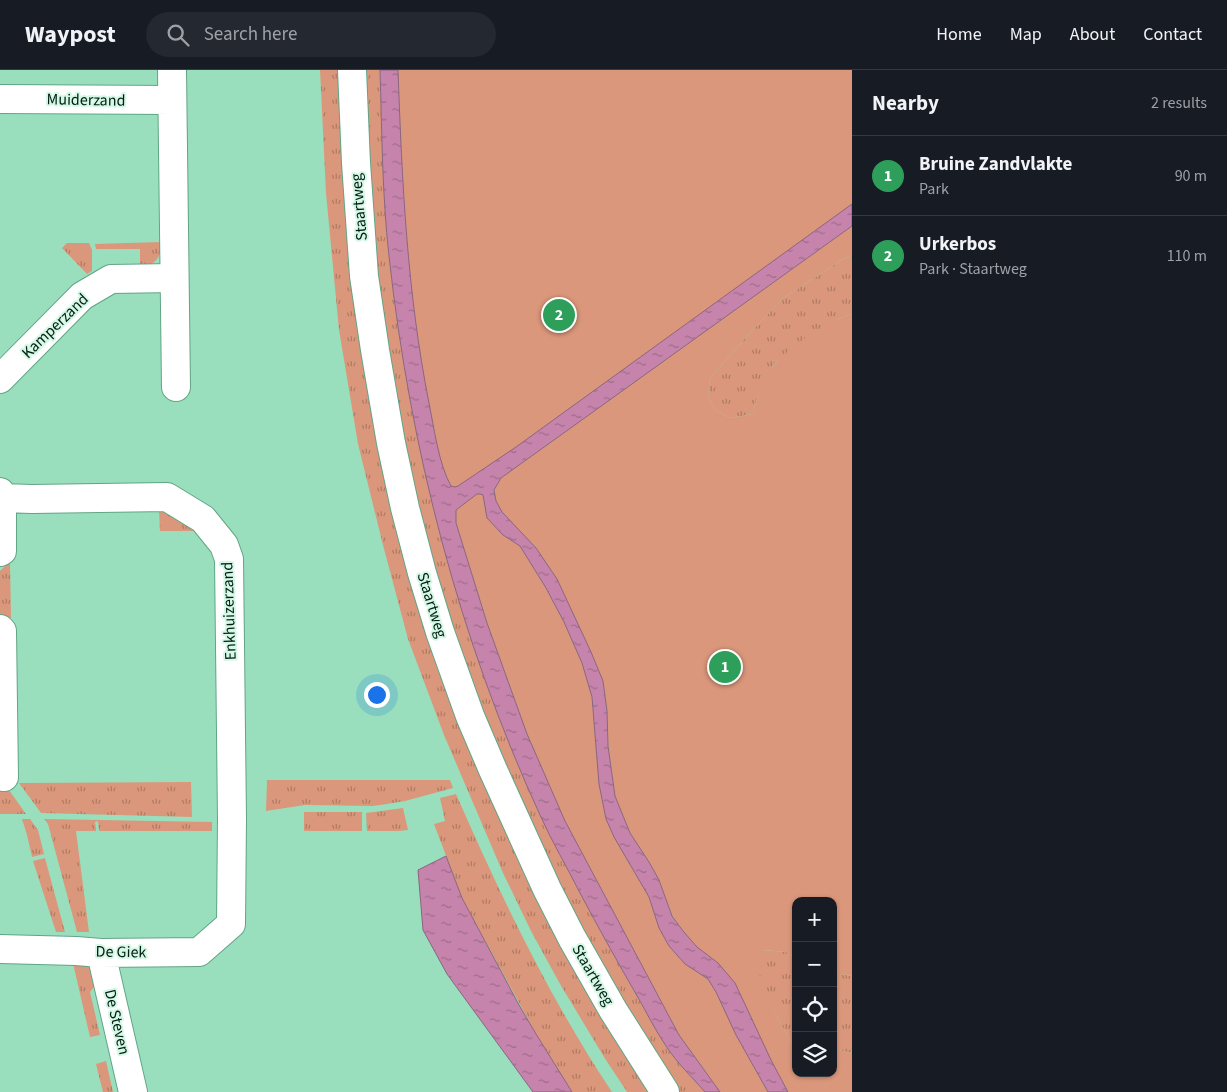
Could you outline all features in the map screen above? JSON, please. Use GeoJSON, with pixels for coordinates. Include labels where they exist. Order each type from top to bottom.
{"type":"FeatureCollection","features":[{"type":"Feature","properties":{"kind":"street"},"geometry":{"type":"LineString","coordinates":[[172,70],[176,387]]}},
{"type":"Feature","properties":{"kind":"street","name":"Staartweg"},"geometry":{"type":"LineString","coordinates":[[352,70],[364,276],[376,359],[405,508],[440,632],[470,716],[547,889],[572,938],[613,1010],[666,1092]]}},
{"type":"Feature","properties":{"kind":"street","name":"Muiderzand"},"geometry":{"type":"LineString","coordinates":[[0,99],[172,100]]}},
{"type":"Feature","properties":{"kind":"street","name":"Kamperzand"},"geometry":{"type":"LineString","coordinates":[[0,379],[82,296],[111,279],[174,278]]}},
{"type":"Feature","properties":{"kind":"street"},"geometry":{"type":"LineString","coordinates":[[0,552],[2,551],[1,495]]}},
{"type":"Feature","properties":{"kind":"street","name":"Enkhuizerzand"},"geometry":{"type":"LineString","coordinates":[[1,495],[32,499],[167,497],[203,519],[224,545],[229,559],[232,819],[231,924]]}},
{"type":"Feature","properties":{"kind":"street"},"geometry":{"type":"LineString","coordinates":[[0,629],[2,631],[4,777]]}},
{"type":"Feature","properties":{"kind":"street","name":"De Giek"},"geometry":{"type":"LineString","coordinates":[[0,949],[101,953],[199,952],[231,924]]}},
{"type":"Feature","properties":{"kind":"street","name":"De Steven"},"geometry":{"type":"LineString","coordinates":[[101,953],[133,1092]]}},
{"type":"Feature","properties":{"kind":"green space"},"geometry":{"type":"Polygon","coordinates":[[[320,70],[341,70],[415,589],[652,1092],[627,1092],[560,984],[531,931],[503,873],[444,735],[408,639],[358,444],[339,330],[326,193],[320,70]]]}},
{"type":"Feature","properties":{"kind":"green space"},"geometry":{"type":"Polygon","coordinates":[[[364,70],[380,70],[385,210],[389,256],[410,400],[442,542],[462,612],[485,681],[511,748],[549,835],[658,1034],[675,1058],[705,1092],[680,1092],[632,1017],[566,901],[520,803],[453,639],[411,492],[376,270],[364,70]]]}},
{"type":"Feature","properties":{"kind":"green space"},"geometry":{"type":"Polygon","coordinates":[[[389,70],[852,70],[852,212],[440,507],[414,379],[389,70]]]}},
{"type":"Feature","properties":{"kind":"green space"},"geometry":{"type":"Polygon","coordinates":[[[852,226],[852,255],[782,299],[710,378],[708,397],[715,410],[730,418],[753,414],[763,381],[778,360],[818,329],[852,314],[852,976],[837,974],[837,897],[792,897],[792,955],[786,952],[764,950],[755,965],[780,1022],[792,1044],[792,1077],[837,1077],[837,1050],[852,1053],[852,1092],[788,1092],[718,963],[697,947],[672,915],[659,880],[630,833],[615,796],[608,745],[607,711],[603,681],[518,530],[498,506],[494,495],[495,488],[501,478],[852,226]]]}},
{"type":"Feature","properties":{"kind":"green space"},"geometry":{"type":"Polygon","coordinates":[[[161,242],[159,257],[150,265],[140,268],[140,249],[96,249],[95,244],[161,242]]]}},
{"type":"Feature","properties":{"kind":"green space"},"geometry":{"type":"Polygon","coordinates":[[[67,243],[89,243],[92,250],[92,271],[87,274],[62,248],[67,243]]]}},
{"type":"Feature","properties":{"kind":"green space"},"geometry":{"type":"Polygon","coordinates":[[[852,255],[852,314],[837,319],[775,363],[765,378],[753,414],[730,418],[715,410],[708,397],[710,378],[746,337],[782,299],[852,255]]]}},
{"type":"Feature","properties":{"kind":"green space"},"geometry":{"type":"Polygon","coordinates":[[[477,494],[483,495],[486,510],[503,535],[520,546],[546,588],[564,622],[582,663],[592,697],[599,784],[606,819],[614,837],[649,897],[659,928],[669,946],[685,964],[708,979],[736,1035],[768,1092],[720,1092],[679,1035],[565,821],[527,734],[487,623],[456,523],[456,510],[477,494]]]}},
{"type":"Feature","properties":{"kind":"green space"},"geometry":{"type":"Polygon","coordinates":[[[159,511],[175,514],[195,531],[160,531],[159,511]]]}},
{"type":"Feature","properties":{"kind":"green space"},"geometry":{"type":"Polygon","coordinates":[[[10,562],[11,618],[2,618],[0,615],[0,571],[10,562]]]}},
{"type":"Feature","properties":{"kind":"green space"},"geometry":{"type":"Polygon","coordinates":[[[267,780],[450,780],[453,788],[405,801],[373,806],[305,805],[266,811],[267,780]]]}},
{"type":"Feature","properties":{"kind":"green space"},"geometry":{"type":"Polygon","coordinates":[[[191,782],[192,817],[41,813],[19,783],[191,782]]]}},
{"type":"Feature","properties":{"kind":"green space"},"geometry":{"type":"Polygon","coordinates":[[[0,783],[4,783],[26,814],[0,814],[0,783]]]}},
{"type":"Feature","properties":{"kind":"green space"},"geometry":{"type":"Polygon","coordinates":[[[456,794],[509,909],[547,984],[589,1057],[612,1092],[572,1092],[536,1034],[462,898],[434,824],[445,821],[440,798],[456,794]]]}},
{"type":"Feature","properties":{"kind":"green space"},"geometry":{"type":"Polygon","coordinates":[[[403,808],[408,830],[367,831],[366,813],[403,808]]]}},
{"type":"Feature","properties":{"kind":"green space"},"geometry":{"type":"Polygon","coordinates":[[[304,812],[362,812],[362,831],[304,831],[304,812]]]}},
{"type":"Feature","properties":{"kind":"green space"},"geometry":{"type":"Polygon","coordinates":[[[22,819],[30,819],[38,830],[44,854],[32,857],[22,819]]]}},
{"type":"Feature","properties":{"kind":"green space"},"geometry":{"type":"Polygon","coordinates":[[[44,819],[212,822],[212,831],[99,831],[98,821],[95,822],[96,831],[76,831],[89,932],[77,932],[48,824],[44,819]]]}},
{"type":"Feature","properties":{"kind":"green space"},"geometry":{"type":"Polygon","coordinates":[[[45,858],[65,932],[56,932],[33,861],[45,858]]]}},
{"type":"Feature","properties":{"kind":"green space"},"geometry":{"type":"Polygon","coordinates":[[[763,950],[786,952],[792,955],[792,1044],[780,1022],[754,965],[763,950]]]}},
{"type":"Feature","properties":{"kind":"green space"},"geometry":{"type":"Polygon","coordinates":[[[72,959],[87,964],[94,972],[97,983],[90,992],[100,1035],[90,1037],[72,959]]]}},
{"type":"Feature","properties":{"kind":"green space"},"geometry":{"type":"Polygon","coordinates":[[[837,974],[852,976],[852,1053],[837,1050],[837,974]]]}},
{"type":"Feature","properties":{"kind":"green space"},"geometry":{"type":"Polygon","coordinates":[[[106,1061],[113,1092],[103,1092],[96,1064],[106,1061]]]}},
{"type":"Feature","properties":{"kind":"water"},"geometry":{"type":"Polygon","coordinates":[[[380,70],[398,70],[401,154],[415,320],[437,446],[443,468],[451,486],[458,486],[516,447],[852,204],[852,226],[501,478],[494,490],[496,501],[502,512],[536,548],[557,579],[603,681],[607,711],[608,746],[615,796],[630,833],[659,880],[672,916],[697,947],[718,963],[735,983],[788,1092],[768,1092],[736,1035],[708,979],[685,964],[669,946],[659,928],[649,897],[614,837],[606,819],[599,784],[592,697],[582,663],[564,622],[546,588],[520,546],[503,535],[487,518],[483,495],[477,494],[456,510],[456,523],[487,623],[527,734],[565,821],[679,1035],[720,1092],[705,1092],[675,1058],[658,1034],[555,845],[511,748],[485,681],[462,612],[442,542],[410,400],[389,256],[385,210],[380,70]]]}},
{"type":"Feature","properties":{"kind":"water"},"geometry":{"type":"Polygon","coordinates":[[[446,856],[462,898],[519,1005],[572,1092],[533,1092],[447,974],[423,930],[418,870],[446,856]]]}},
{"type":"Feature","properties":{"kind":"place","name":"Urkerbos"},"geometry":{"type":"Point","coordinates":[559,315]}},
{"type":"Feature","properties":{"kind":"place","name":"Bruine Zandvlakte"},"geometry":{"type":"Point","coordinates":[725,667]}}]}
